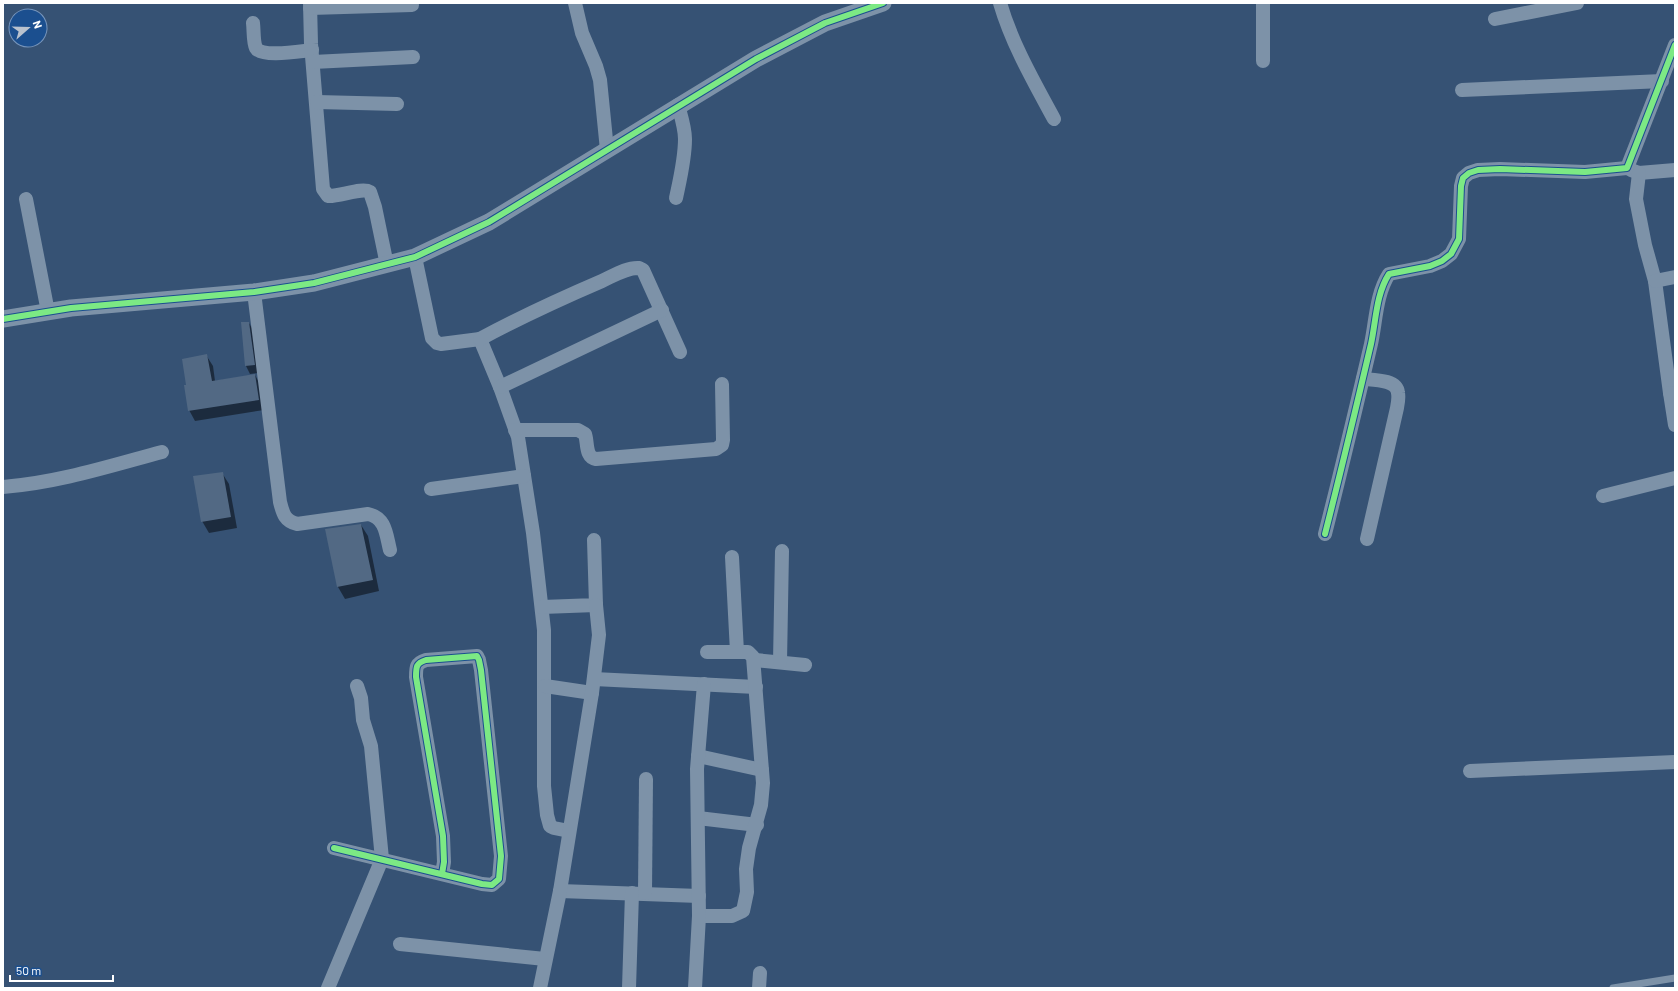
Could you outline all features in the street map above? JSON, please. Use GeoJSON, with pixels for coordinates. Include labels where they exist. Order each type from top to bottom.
{"type":"FeatureCollection","features":[{"type":"Feature","properties":{"kind":"street"},"geometry":{"type":"LineString","coordinates":[[575,3],[582,33],[598,73],[607,150]]}},
{"type":"Feature","properties":{"kind":"street"},"geometry":{"type":"LineString","coordinates":[[3,319],[70,308],[254,292],[314,283],[415,257],[489,222],[678,105],[756,59],[825,23],[861,7],[883,3]]}},
{"type":"Feature","properties":{"kind":"street"},"geometry":{"type":"LineString","coordinates":[[1000,3],[1026,68],[1054,119]]}},
{"type":"Feature","properties":{"kind":"street"},"geometry":{"type":"LineString","coordinates":[[1263,61],[1264,3]]}},
{"type":"Feature","properties":{"kind":"street"},"geometry":{"type":"LineString","coordinates":[[1495,19],[1577,3]]}},
{"type":"Feature","properties":{"kind":"street"},"geometry":{"type":"LineString","coordinates":[[387,265],[375,207],[370,192],[362,190],[328,196],[322,189],[312,56],[310,5],[412,5]]}},
{"type":"Feature","properties":{"kind":"street"},"geometry":{"type":"LineString","coordinates":[[253,23],[256,49],[259,52],[312,56],[413,57]]}},
{"type":"Feature","properties":{"kind":"street"},"geometry":{"type":"LineString","coordinates":[[1675,45],[1662,80],[1633,171],[1636,200],[1645,245],[1655,281],[1673,393],[1675,425]]}},
{"type":"Feature","properties":{"kind":"street"},"geometry":{"type":"LineString","coordinates":[[1462,90],[1662,80]]}},
{"type":"Feature","properties":{"kind":"street"},"geometry":{"type":"LineString","coordinates":[[316,102],[397,104]]}},
{"type":"Feature","properties":{"kind":"street"},"geometry":{"type":"LineString","coordinates":[[676,198],[684,157],[685,138],[678,105]]}},
{"type":"Feature","properties":{"kind":"street"},"geometry":{"type":"LineString","coordinates":[[1325,534],[1363,379],[1375,326],[1381,290],[1389,274],[1430,266],[1442,261],[1451,254],[1460,239],[1461,186],[1463,178],[1469,173],[1500,169],[1585,172],[1675,170]]}},
{"type":"Feature","properties":{"kind":"street"},"geometry":{"type":"LineString","coordinates":[[26,199],[48,312]]}},
{"type":"Feature","properties":{"kind":"street"},"geometry":{"type":"LineString","coordinates":[[415,257],[430,331],[434,341],[441,344],[480,339],[509,323],[581,290],[635,268],[643,270],[680,352]]}},
{"type":"Feature","properties":{"kind":"street"},"geometry":{"type":"LineString","coordinates":[[1655,281],[1675,277]]}},
{"type":"Feature","properties":{"kind":"street"},"geometry":{"type":"LineString","coordinates":[[254,292],[280,502],[284,515],[289,522],[297,524],[368,514],[374,515],[381,519],[390,550]]}},
{"type":"Feature","properties":{"kind":"street"},"geometry":{"type":"LineString","coordinates":[[500,387],[662,310]]}},
{"type":"Feature","properties":{"kind":"street"},"geometry":{"type":"LineString","coordinates":[[480,339],[500,387],[518,437],[533,533],[542,607],[545,686],[543,719],[544,786],[548,822],[554,828],[569,831]]}},
{"type":"Feature","properties":{"kind":"street"},"geometry":{"type":"LineString","coordinates":[[1363,379],[1391,383],[1396,386],[1398,392],[1397,408],[1367,539]]}},
{"type":"Feature","properties":{"kind":"street"},"geometry":{"type":"LineString","coordinates":[[515,430],[578,430],[585,434],[589,455],[596,459],[716,450],[722,445],[723,440],[722,384]]}},
{"type":"Feature","properties":{"kind":"street"},"geometry":{"type":"LineString","coordinates":[[3,487],[32,485],[113,466],[162,452]]}},
{"type":"Feature","properties":{"kind":"street"},"geometry":{"type":"LineString","coordinates":[[431,490],[524,476]]}},
{"type":"Feature","properties":{"kind":"street"},"geometry":{"type":"LineString","coordinates":[[1603,496],[1675,478]]}},
{"type":"Feature","properties":{"kind":"street"},"geometry":{"type":"LineString","coordinates":[[540,988],[560,891],[593,686],[599,635],[596,605],[594,540]]}},
{"type":"Feature","properties":{"kind":"street"},"geometry":{"type":"LineString","coordinates":[[780,662],[782,551]]}},
{"type":"Feature","properties":{"kind":"street"},"geometry":{"type":"LineString","coordinates":[[732,557],[737,652]]}},
{"type":"Feature","properties":{"kind":"street"},"geometry":{"type":"LineString","coordinates":[[542,607],[596,605]]}},
{"type":"Feature","properties":{"kind":"street"},"geometry":{"type":"LineString","coordinates":[[699,916],[732,916],[743,911],[747,892],[746,869],[749,848],[762,805],[762,770],[755,660],[752,654],[748,652],[707,652]]}},
{"type":"Feature","properties":{"kind":"street"},"geometry":{"type":"LineString","coordinates":[[334,848],[382,860],[442,874],[492,885],[499,880],[501,856],[481,670],[477,656],[473,655],[426,660],[419,663],[416,667],[416,677],[443,836],[444,862],[442,874]]}},
{"type":"Feature","properties":{"kind":"street"},"geometry":{"type":"LineString","coordinates":[[755,660],[805,665]]}},
{"type":"Feature","properties":{"kind":"street"},"geometry":{"type":"LineString","coordinates":[[545,686],[704,684],[756,687]]}},
{"type":"Feature","properties":{"kind":"street"},"geometry":{"type":"LineString","coordinates":[[695,988],[699,916],[698,756],[704,684]]}},
{"type":"Feature","properties":{"kind":"street"},"geometry":{"type":"LineString","coordinates":[[328,988],[382,860],[371,746],[363,720],[361,698],[357,686]]}},
{"type":"Feature","properties":{"kind":"street"},"geometry":{"type":"LineString","coordinates":[[698,756],[762,770]]}},
{"type":"Feature","properties":{"kind":"street"},"geometry":{"type":"LineString","coordinates":[[1470,771],[1675,762]]}},
{"type":"Feature","properties":{"kind":"street"},"geometry":{"type":"LineString","coordinates":[[629,988],[638,893],[646,779]]}},
{"type":"Feature","properties":{"kind":"street"},"geometry":{"type":"LineString","coordinates":[[698,818],[757,825]]}},
{"type":"Feature","properties":{"kind":"street"},"geometry":{"type":"LineString","coordinates":[[560,891],[699,896]]}},
{"type":"Feature","properties":{"kind":"street"},"geometry":{"type":"LineString","coordinates":[[400,944],[545,959]]}},
{"type":"Feature","properties":{"kind":"street"},"geometry":{"type":"LineString","coordinates":[[759,988],[760,973]]}},
{"type":"Feature","properties":{"kind":"lane"},"geometry":{"type":"LineString","coordinates":[[1613,988],[1675,978]]}},
{"type":"Feature","properties":{"kind":"building"},"geometry":{"type":"Polygon","coordinates":[[[241,322],[249,322],[255,365],[245,366],[241,322]]]}},
{"type":"Feature","properties":{"kind":"building"},"geometry":{"type":"Polygon","coordinates":[[[207,354],[212,381],[255,374],[259,400],[188,411],[182,359],[207,354]]]}},
{"type":"Feature","properties":{"kind":"building"},"geometry":{"type":"Polygon","coordinates":[[[223,472],[231,517],[201,522],[193,476],[223,472]]]}},
{"type":"Feature","properties":{"kind":"building"},"geometry":{"type":"Polygon","coordinates":[[[361,524],[373,580],[337,587],[325,529],[361,524]]]}},
{"type":"Feature","properties":{"kind":"cycle path"},"geometry":{"type":"LineString","coordinates":[[3,319],[71,308],[254,292],[314,283],[415,257],[489,222],[756,59],[825,23],[883,3]]}},
{"type":"Feature","properties":{"kind":"cycle path"},"geometry":{"type":"LineString","coordinates":[[1325,534],[1371,344],[1381,290],[1389,274],[1430,266],[1442,261],[1451,254],[1459,239],[1461,186],[1463,178],[1469,173],[1478,170],[1500,169],[1585,172],[1627,168],[1675,45]]}},
{"type":"Feature","properties":{"kind":"cycle path"},"geometry":{"type":"LineString","coordinates":[[334,848],[482,884],[492,885],[499,879],[501,856],[481,670],[477,656],[426,660],[418,664],[417,668],[416,677],[443,836],[444,862],[442,874]]}}]}
